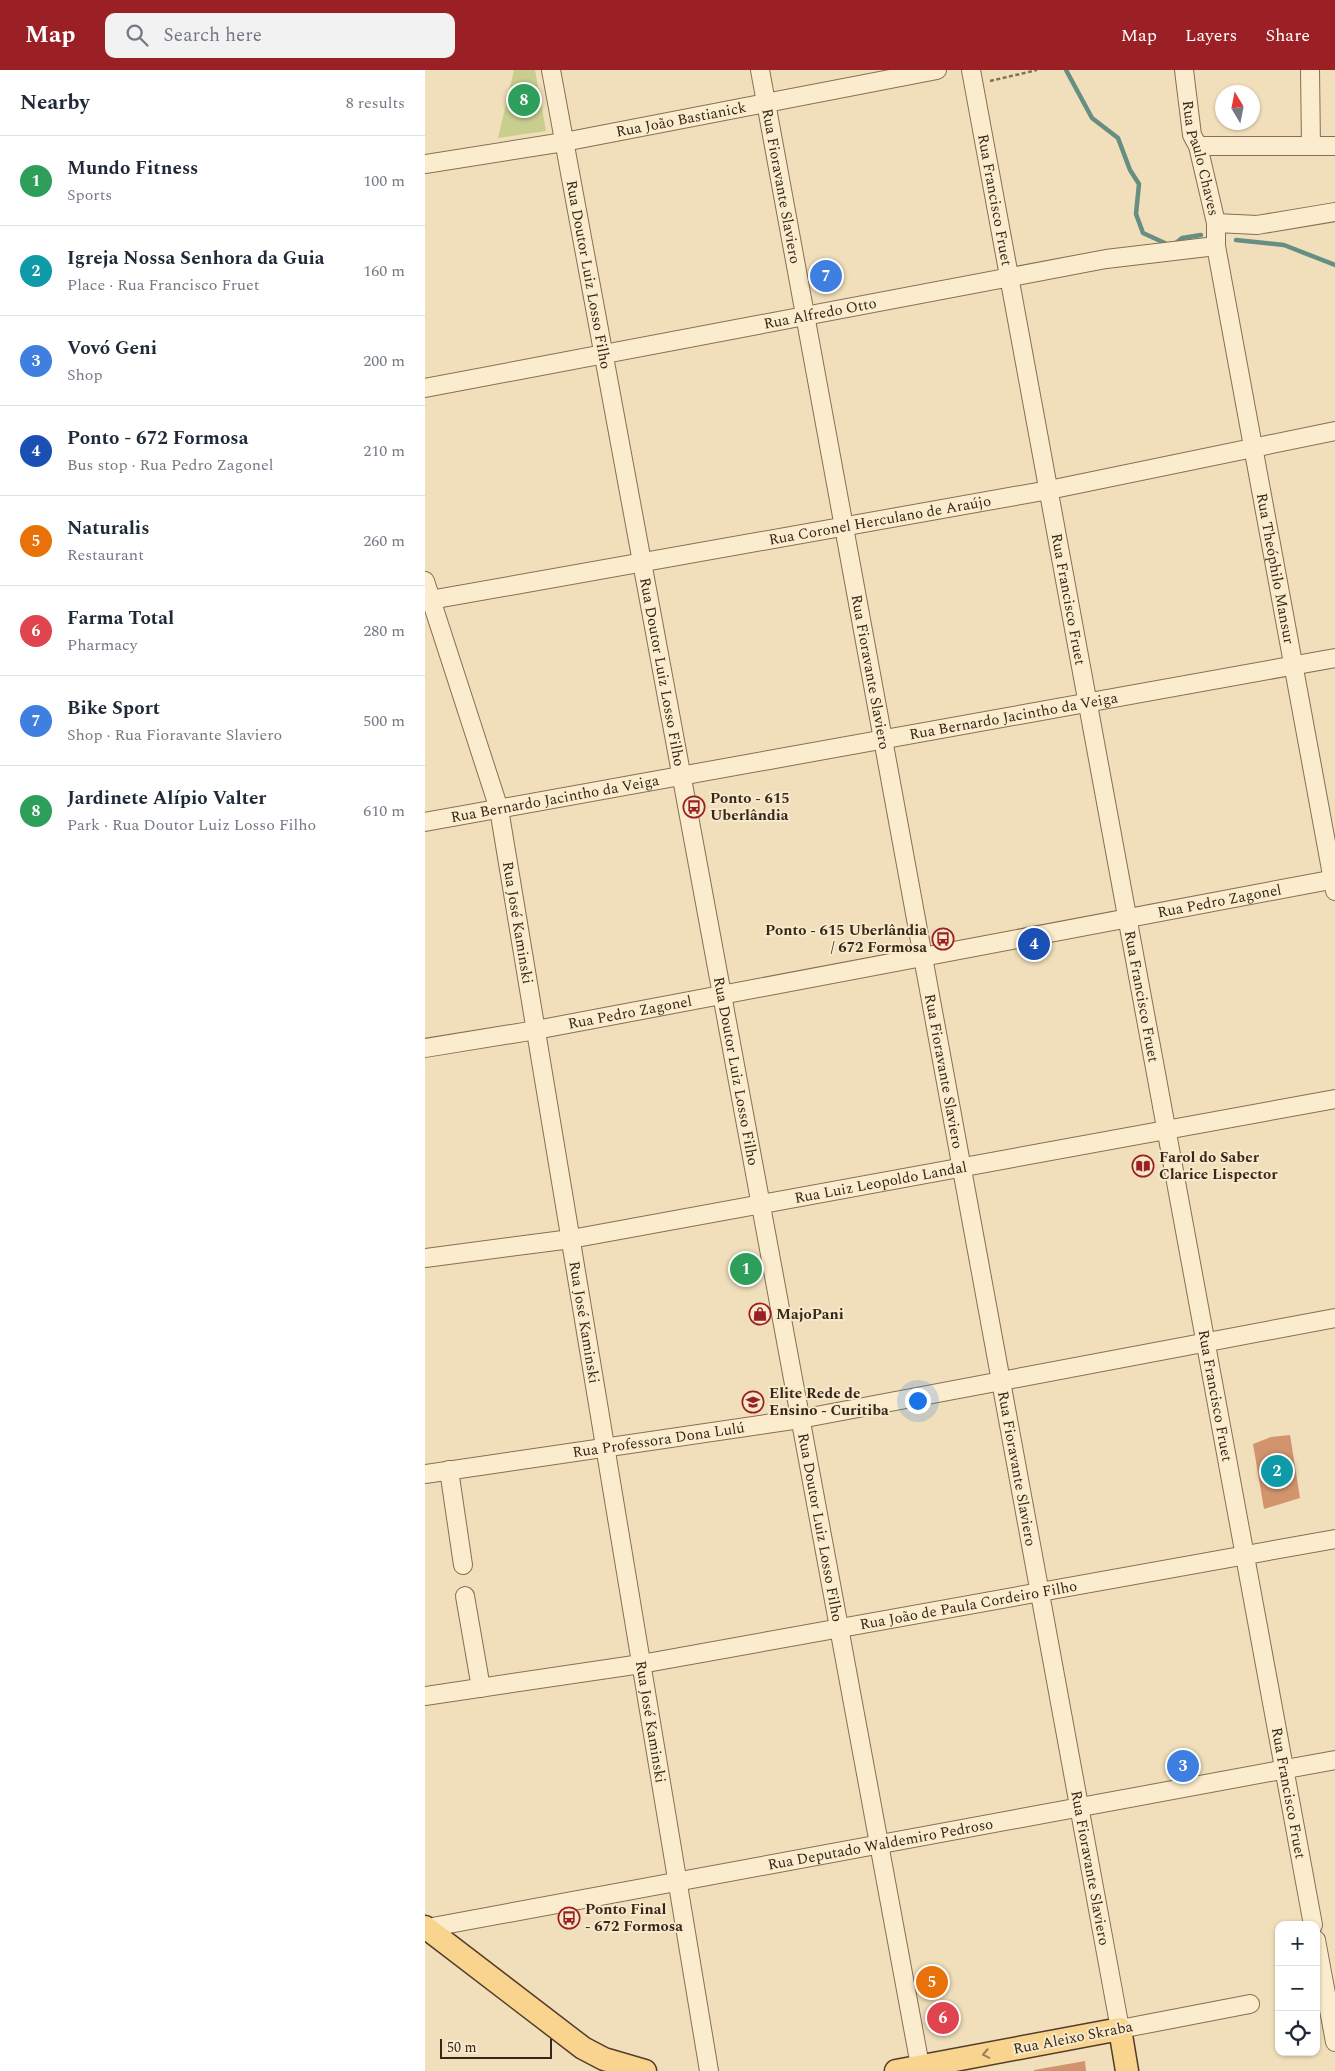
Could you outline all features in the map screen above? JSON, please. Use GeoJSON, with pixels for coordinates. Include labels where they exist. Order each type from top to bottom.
{"type":"FeatureCollection","features":[{"type":"Feature","properties":{"kind":"main road"},"geometry":{"type":"LineString","coordinates":[[426,1927],[583,2048],[604,2059],[645,2071]]}},
{"type":"Feature","properties":{"kind":"main road","name":"Rua Aleixo Skraba"},"geometry":{"type":"LineString","coordinates":[[896,2071],[920,2069],[1120,2029]]}},
{"type":"Feature","properties":{"kind":"main road","name":"Rua Fioravante Slaviero"},"geometry":{"type":"LineString","coordinates":[[1120,2029],[1127,2071]]}},
{"type":"Feature","properties":{"kind":"street","name":"Rua Doutor Luiz Losso Filho"},"geometry":{"type":"LineString","coordinates":[[551,70],[920,2069]]}},
{"type":"Feature","properties":{"kind":"street","name":"Rua Fioravante Slaviero"},"geometry":{"type":"LineString","coordinates":[[761,70],[1120,2029]]}},
{"type":"Feature","properties":{"kind":"street","name":"Rua João Bastianick"},"geometry":{"type":"LineString","coordinates":[[425,164],[564,142],[937,70]]}},
{"type":"Feature","properties":{"kind":"street","name":"Rua Paulo Chaves"},"geometry":{"type":"LineString","coordinates":[[1184,70],[1192,135],[1198,146],[1216,234]]}},
{"type":"Feature","properties":{"kind":"street"},"geometry":{"type":"LineString","coordinates":[[1310,70],[1311,146]]}},
{"type":"Feature","properties":{"kind":"street","name":"Rua Francisco Fruet"},"geometry":{"type":"LineString","coordinates":[[972,77],[1312,1921]]}},
{"type":"Feature","properties":{"kind":"street"},"geometry":{"type":"LineString","coordinates":[[1198,146],[1335,146]]}},
{"type":"Feature","properties":{"kind":"street","name":"Rua Alfredo Otto"},"geometry":{"type":"LineString","coordinates":[[425,388],[1009,278],[1106,259],[1257,225],[1335,212]]}},
{"type":"Feature","properties":{"kind":"street","name":"Rua Theóphilo Mansur"},"geometry":{"type":"LineString","coordinates":[[1216,234],[1253,448],[1334,883]]}},
{"type":"Feature","properties":{"kind":"street","name":"Rua Coronel Herculano de Araújo"},"geometry":{"type":"LineString","coordinates":[[428,601],[1049,490],[1335,431]]}},
{"type":"Feature","properties":{"kind":"street","name":"Rua José Kaminski"},"geometry":{"type":"LineString","coordinates":[[425,581],[428,601],[499,809],[709,2071]]}},
{"type":"Feature","properties":{"kind":"street","name":"Rua Bernardo Jacintho da Veiga"},"geometry":{"type":"LineString","coordinates":[[425,822],[1335,658]]}},
{"type":"Feature","properties":{"kind":"street","name":"Rua Pedro Zagonel"},"geometry":{"type":"LineString","coordinates":[[425,1048],[535,1030],[1127,918],[1334,883]]}},
{"type":"Feature","properties":{"kind":"street","name":"Rua Luiz Leopoldo Landal"},"geometry":{"type":"LineString","coordinates":[[425,1258],[571,1239],[1335,1099]]}},
{"type":"Feature","properties":{"kind":"street","name":"Rua Professora Dona Lulú"},"geometry":{"type":"LineString","coordinates":[[425,1474],[800,1418],[1335,1318]]}},
{"type":"Feature","properties":{"kind":"street"},"geometry":{"type":"LineString","coordinates":[[449,1470],[463,1565]]}},
{"type":"Feature","properties":{"kind":"street","name":"Rua João de Paula Cordeiro Filho"},"geometry":{"type":"LineString","coordinates":[[425,1696],[641,1664],[1335,1538]]}},
{"type":"Feature","properties":{"kind":"street"},"geometry":{"type":"LineString","coordinates":[[465,1596],[481,1688]]}},
{"type":"Feature","properties":{"kind":"street","name":"Rua Deputado Waldemiro Pedroso"},"geometry":{"type":"LineString","coordinates":[[426,1927],[1335,1760]]}},
{"type":"Feature","properties":{"kind":"street"},"geometry":{"type":"LineString","coordinates":[[1320,1961],[1335,2042]]}},
{"type":"Feature","properties":{"kind":"street","name":"Rua Aleixo Skraba"},"geometry":{"type":"LineString","coordinates":[[1120,2029],[1250,2004]]}},
{"type":"Feature","properties":{"kind":"path"},"geometry":{"type":"LineString","coordinates":[[972,77],[1037,70]]}},
{"type":"Feature","properties":{"kind":"green space"},"geometry":{"type":"Polygon","coordinates":[[[514,70],[535,70],[546,131],[498,138],[514,70]]]}},
{"type":"Feature","properties":{"kind":"building"},"geometry":{"type":"Polygon","coordinates":[[[1290,1435],[1300,1498],[1264,1509],[1253,1444],[1271,1437],[1290,1435]]]}},
{"type":"Feature","properties":{"kind":"building"},"geometry":{"type":"Polygon","coordinates":[[[1085,2061],[1086,2071],[1034,2071],[1034,2070],[1085,2061]]]}},
{"type":"Feature","properties":{"kind":"waterway"},"geometry":{"type":"LineString","coordinates":[[1066,70],[1092,118],[1118,138],[1130,170],[1139,184],[1136,214],[1143,233],[1169,245],[1176,243],[1182,238],[1201,235]]}},
{"type":"Feature","properties":{"kind":"waterway"},"geometry":{"type":"LineString","coordinates":[[1236,240],[1284,245],[1335,265]]}},
{"type":"Feature","properties":{"kind":"place","name":"Jardinete Alípio Valter"},"geometry":{"type":"Point","coordinates":[524,100]}},
{"type":"Feature","properties":{"kind":"place","name":"Bike Sport"},"geometry":{"type":"Point","coordinates":[826,276]}},
{"type":"Feature","properties":{"kind":"place","name":"Ponto - 615 Uberlândia"},"geometry":{"type":"Point","coordinates":[694,807]}},
{"type":"Feature","properties":{"kind":"place","name":"Ponto - 615 Uberlândia / 672 Formosa"},"geometry":{"type":"Point","coordinates":[943,939]}},
{"type":"Feature","properties":{"kind":"place","name":"Ponto - 672 Formosa"},"geometry":{"type":"Point","coordinates":[1034,944]}},
{"type":"Feature","properties":{"kind":"place","name":"Farol do Saber Clarice Lispector"},"geometry":{"type":"Point","coordinates":[1143,1166]}},
{"type":"Feature","properties":{"kind":"place","name":"Mundo Fitness"},"geometry":{"type":"Point","coordinates":[746,1269]}},
{"type":"Feature","properties":{"kind":"place","name":"MajoPani"},"geometry":{"type":"Point","coordinates":[760,1314]}},
{"type":"Feature","properties":{"kind":"place","name":"Elite Rede de Ensino - Curitiba"},"geometry":{"type":"Point","coordinates":[753,1402]}},
{"type":"Feature","properties":{"kind":"place","name":"Igreja Nossa Senhora da Guia"},"geometry":{"type":"Point","coordinates":[1277,1471]}},
{"type":"Feature","properties":{"kind":"place","name":"Vovó Geni"},"geometry":{"type":"Point","coordinates":[1183,1766]}},
{"type":"Feature","properties":{"kind":"place","name":"Ponto Final - 672 Formosa"},"geometry":{"type":"Point","coordinates":[569,1918]}},
{"type":"Feature","properties":{"kind":"place","name":"Naturalis"},"geometry":{"type":"Point","coordinates":[932,1982]}},
{"type":"Feature","properties":{"kind":"place","name":"Farma Total"},"geometry":{"type":"Point","coordinates":[943,2018]}}]}
